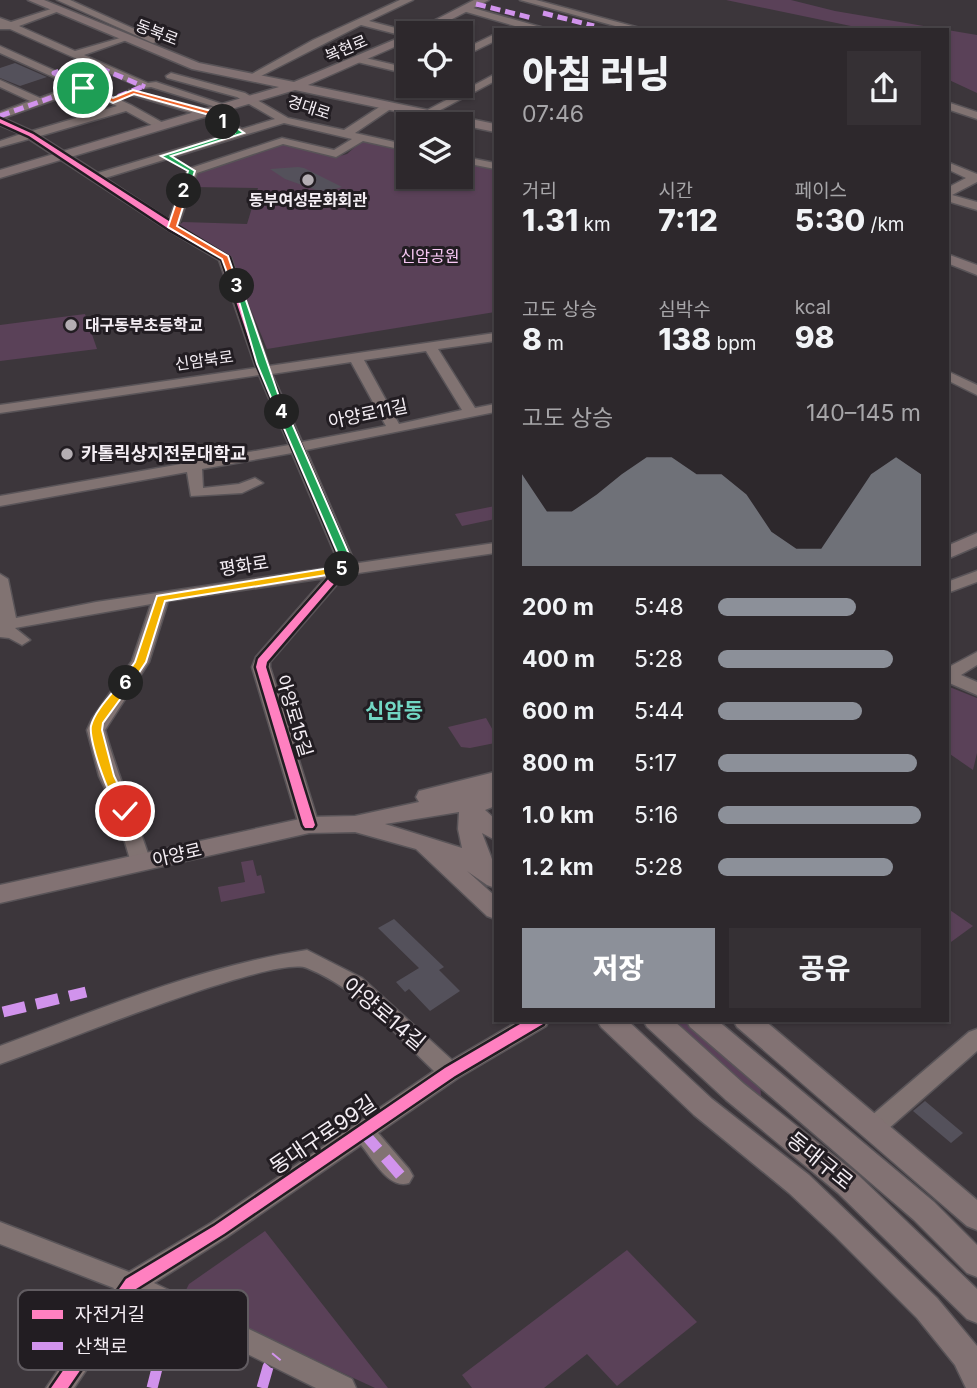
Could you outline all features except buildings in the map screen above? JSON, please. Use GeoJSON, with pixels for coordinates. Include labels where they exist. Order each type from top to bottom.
{"type":"FeatureCollection","features":[{"type":"Feature","properties":{"kind":"main road","name":"동북로"},"geometry":{"type":"LineString","coordinates":[[34,0],[56,3],[175,53],[271,80]]}},
{"type":"Feature","properties":{"kind":"main road","name":"동북로"},"geometry":{"type":"LineString","coordinates":[[56,3],[124,38],[196,66],[416,112]]}},
{"type":"Feature","properties":{"kind":"main road"},"geometry":{"type":"LineString","coordinates":[[440,21],[475,4]]}},
{"type":"Feature","properties":{"kind":"main road","name":"복현로"},"geometry":{"type":"LineString","coordinates":[[296,86],[361,60],[396,41]]}},
{"type":"Feature","properties":{"kind":"main road","name":"경대로"},"geometry":{"type":"LineString","coordinates":[[0,174],[296,86]]}},
{"type":"Feature","properties":{"kind":"main road","name":"동북로"},"geometry":{"type":"LineString","coordinates":[[473,126],[494,132]]}},
{"type":"Feature","properties":{"kind":"main road"},"geometry":{"type":"LineString","coordinates":[[949,259],[977,270]]}},
{"type":"Feature","properties":{"kind":"main road"},"geometry":{"type":"LineString","coordinates":[[949,552],[977,539]]}},
{"type":"Feature","properties":{"kind":"main road"},"geometry":{"type":"LineString","coordinates":[[309,825],[494,779]]}},
{"type":"Feature","properties":{"kind":"main road"},"geometry":{"type":"LineString","coordinates":[[429,796],[481,801]]}},
{"type":"Feature","properties":{"kind":"main road"},"geometry":{"type":"LineString","coordinates":[[355,824],[384,816],[481,801]]}},
{"type":"Feature","properties":{"kind":"main road"},"geometry":{"type":"LineString","coordinates":[[481,801],[494,830]]}},
{"type":"Feature","properties":{"kind":"main road"},"geometry":{"type":"LineString","coordinates":[[481,801],[468,827],[490,881]]}},
{"type":"Feature","properties":{"kind":"main road"},"geometry":{"type":"LineString","coordinates":[[355,824],[420,843],[490,881]]}},
{"type":"Feature","properties":{"kind":"main road","name":"아양로"},"geometry":{"type":"LineString","coordinates":[[0,894],[309,825],[355,824]]}},
{"type":"Feature","properties":{"kind":"main road"},"geometry":{"type":"LineString","coordinates":[[612,1022],[703,1107],[819,1202],[927,1308],[966,1355],[977,1378]]}},
{"type":"Feature","properties":{"kind":"main road","name":"동대구로"},"geometry":{"type":"LineString","coordinates":[[658,1022],[735,1092],[848,1184],[977,1309]]}},
{"type":"Feature","properties":{"kind":"main road","name":"동대구로"},"geometry":{"type":"LineString","coordinates":[[701,1022],[924,1211],[977,1264]]}},
{"type":"Feature","properties":{"kind":"main road"},"geometry":{"type":"LineString","coordinates":[[748,1022],[977,1217]]}},
{"type":"Feature","properties":{"kind":"main road"},"geometry":{"type":"LineString","coordinates":[[825,1088],[854,1151]]}},
{"type":"Feature","properties":{"kind":"main road"},"geometry":{"type":"LineString","coordinates":[[747,1142],[848,1184]]}},
{"type":"Feature","properties":{"kind":"main road"},"geometry":{"type":"LineString","coordinates":[[927,1308],[977,1346]]}},
{"type":"Feature","properties":{"kind":"street"},"geometry":{"type":"LineString","coordinates":[[255,75],[408,0]]}},
{"type":"Feature","properties":{"kind":"street"},"geometry":{"type":"LineString","coordinates":[[525,0],[554,8],[595,25]]}},
{"type":"Feature","properties":{"kind":"street"},"geometry":{"type":"LineString","coordinates":[[3,25],[56,3],[156,41]]}},
{"type":"Feature","properties":{"kind":"street"},"geometry":{"type":"LineString","coordinates":[[475,4],[532,18]]}},
{"type":"Feature","properties":{"kind":"street"},"geometry":{"type":"LineString","coordinates":[[475,4],[534,28]]}},
{"type":"Feature","properties":{"kind":"street"},"geometry":{"type":"LineString","coordinates":[[513,28],[554,8]]}},
{"type":"Feature","properties":{"kind":"street"},"geometry":{"type":"LineString","coordinates":[[543,13],[595,25],[623,28]]}},
{"type":"Feature","properties":{"kind":"street"},"geometry":{"type":"LineString","coordinates":[[360,22],[396,32]]}},
{"type":"Feature","properties":{"kind":"street"},"geometry":{"type":"LineString","coordinates":[[3,25],[149,85],[226,107]]}},
{"type":"Feature","properties":{"kind":"street"},"geometry":{"type":"LineString","coordinates":[[73,55],[124,38]]}},
{"type":"Feature","properties":{"kind":"street"},"geometry":{"type":"LineString","coordinates":[[473,48],[494,38]]}},
{"type":"Feature","properties":{"kind":"street"},"geometry":{"type":"LineString","coordinates":[[0,49],[127,107],[161,126]]}},
{"type":"Feature","properties":{"kind":"street"},"geometry":{"type":"LineString","coordinates":[[0,65],[21,59]]}},
{"type":"Feature","properties":{"kind":"street"},"geometry":{"type":"LineString","coordinates":[[361,60],[396,68]]}},
{"type":"Feature","properties":{"kind":"street"},"geometry":{"type":"LineString","coordinates":[[52,74],[86,61]]}},
{"type":"Feature","properties":{"kind":"street"},"geometry":{"type":"LineString","coordinates":[[113,101],[196,66]]}},
{"type":"Feature","properties":{"kind":"street","name":"경대로"},"geometry":{"type":"LineString","coordinates":[[171,76],[251,100],[284,120],[396,145]]}},
{"type":"Feature","properties":{"kind":"street"},"geometry":{"type":"LineString","coordinates":[[429,112],[494,78]]}},
{"type":"Feature","properties":{"kind":"street"},"geometry":{"type":"LineString","coordinates":[[0,83],[40,102]]}},
{"type":"Feature","properties":{"kind":"street"},"geometry":{"type":"LineString","coordinates":[[473,85],[494,90]]}},
{"type":"Feature","properties":{"kind":"street"},"geometry":{"type":"LineString","coordinates":[[0,118],[81,87]]}},
{"type":"Feature","properties":{"kind":"street"},"geometry":{"type":"LineString","coordinates":[[133,92],[206,113],[240,133]]}},
{"type":"Feature","properties":{"kind":"street"},"geometry":{"type":"LineString","coordinates":[[344,135],[388,106]]}},
{"type":"Feature","properties":{"kind":"street"},"geometry":{"type":"LineString","coordinates":[[949,106],[977,116]]}},
{"type":"Feature","properties":{"kind":"street"},"geometry":{"type":"LineString","coordinates":[[0,144],[127,107]]}},
{"type":"Feature","properties":{"kind":"street"},"geometry":{"type":"LineString","coordinates":[[0,118],[225,258],[265,370],[346,561],[342,569]]}},
{"type":"Feature","properties":{"kind":"street"},"geometry":{"type":"LineString","coordinates":[[179,164],[240,133],[284,120]]}},
{"type":"Feature","properties":{"kind":"street"},"geometry":{"type":"LineString","coordinates":[[258,128],[282,141],[336,154],[361,138]]}},
{"type":"Feature","properties":{"kind":"street"},"geometry":{"type":"LineString","coordinates":[[95,178],[179,164],[282,141]]}},
{"type":"Feature","properties":{"kind":"street"},"geometry":{"type":"LineString","coordinates":[[473,162],[494,166]]}},
{"type":"Feature","properties":{"kind":"street"},"geometry":{"type":"LineString","coordinates":[[172,227],[179,164]]}},
{"type":"Feature","properties":{"kind":"street"},"geometry":{"type":"LineString","coordinates":[[949,166],[977,178]]}},
{"type":"Feature","properties":{"kind":"street"},"geometry":{"type":"LineString","coordinates":[[949,194],[977,178]]}},
{"type":"Feature","properties":{"kind":"street"},"geometry":{"type":"LineString","coordinates":[[949,196],[977,206]]}},
{"type":"Feature","properties":{"kind":"street","name":"신암북로"},"geometry":{"type":"LineString","coordinates":[[0,409],[494,337]]}},
{"type":"Feature","properties":{"kind":"street"},"geometry":{"type":"LineString","coordinates":[[430,346],[471,413]]}},
{"type":"Feature","properties":{"kind":"street"},"geometry":{"type":"LineString","coordinates":[[356,358],[394,428]]}},
{"type":"Feature","properties":{"kind":"street"},"geometry":{"type":"LineString","coordinates":[[949,376],[977,391]]}},
{"type":"Feature","properties":{"kind":"street","name":"아양로11길"},"geometry":{"type":"LineString","coordinates":[[0,501],[298,448],[494,408]]}},
{"type":"Feature","properties":{"kind":"street"},"geometry":{"type":"LineString","coordinates":[[194,466],[196,493],[242,488],[255,483]]}},
{"type":"Feature","properties":{"kind":"street","name":"평화로"},"geometry":{"type":"LineString","coordinates":[[2,629],[57,613],[494,548]]}},
{"type":"Feature","properties":{"kind":"street","name":"아양로15길"},"geometry":{"type":"LineString","coordinates":[[309,825],[261,667],[262,661],[342,569]]}},
{"type":"Feature","properties":{"kind":"street"},"geometry":{"type":"LineString","coordinates":[[949,587],[976,577]]}},
{"type":"Feature","properties":{"kind":"street"},"geometry":{"type":"LineString","coordinates":[[0,579],[8,616],[2,629],[22,640]]}},
{"type":"Feature","properties":{"kind":"street"},"geometry":{"type":"LineString","coordinates":[[141,863],[125,811],[108,776],[96,730],[98,723],[140,662],[160,598]]}},
{"type":"Feature","properties":{"kind":"street"},"geometry":{"type":"LineString","coordinates":[[949,674],[977,657]]}},
{"type":"Feature","properties":{"kind":"street"},"geometry":{"type":"LineString","coordinates":[[949,676],[977,690]]}},
{"type":"Feature","properties":{"kind":"street","name":"아양로14길"},"geometry":{"type":"LineString","coordinates":[[0,1055],[192,986],[261,965],[307,958],[355,984],[450,1072]]}},
{"type":"Feature","properties":{"kind":"street","name":"동대구로99길"},"geometry":{"type":"LineString","coordinates":[[131,1284],[219,1230],[450,1072],[535,1022]]}},
{"type":"Feature","properties":{"kind":"street"},"geometry":{"type":"LineString","coordinates":[[872,1129],[976,1041]]}},
{"type":"Feature","properties":{"kind":"street"},"geometry":{"type":"LineString","coordinates":[[363,1132],[401,1176]]}},
{"type":"Feature","properties":{"kind":"street"},"geometry":{"type":"LineString","coordinates":[[0,1233],[143,1290]]}},
{"type":"Feature","properties":{"kind":"street"},"geometry":{"type":"LineString","coordinates":[[127,1290],[131,1284]]}},
{"type":"Feature","properties":{"kind":"street"},"geometry":{"type":"LineString","coordinates":[[248,1341],[343,1388]]}},
{"type":"Feature","properties":{"kind":"street"},"geometry":{"type":"LineString","coordinates":[[60,1388],[72,1370]]}},
{"type":"Feature","properties":{"kind":"green space"},"geometry":{"type":"Polygon","coordinates":[[[726,0],[791,0],[835,11],[936,28],[860,28],[726,0]]]}},
{"type":"Feature","properties":{"kind":"green space"},"geometry":{"type":"Polygon","coordinates":[[[949,30],[977,35],[977,93],[949,80],[949,30]]]}},
{"type":"Feature","properties":{"kind":"green space","name":"신암공원"},"geometry":{"type":"Polygon","coordinates":[[[363,140],[396,147],[396,189],[473,189],[473,163],[491,167],[494,176],[494,312],[267,349],[229,256],[179,225],[183,222],[247,224],[258,188],[191,187],[197,171],[283,144],[336,157],[347,154],[363,140]]]}},
{"type":"Feature","properties":{"kind":"green space"},"geometry":{"type":"Polygon","coordinates":[[[85,314],[97,349],[0,361],[0,325],[85,314]]]}},
{"type":"Feature","properties":{"kind":"green space"},"geometry":{"type":"Polygon","coordinates":[[[494,506],[494,519],[462,526],[455,514],[494,506]]]}},
{"type":"Feature","properties":{"kind":"green space"},"geometry":{"type":"Polygon","coordinates":[[[949,687],[977,698],[977,753],[973,770],[949,753],[949,687]]]}},
{"type":"Feature","properties":{"kind":"green space"},"geometry":{"type":"Polygon","coordinates":[[[486,718],[494,732],[494,743],[461,747],[448,727],[486,718]]]}},
{"type":"Feature","properties":{"kind":"green space"},"geometry":{"type":"Polygon","coordinates":[[[253,860],[257,876],[261,875],[265,893],[221,902],[218,887],[245,882],[241,862],[253,860]]]}},
{"type":"Feature","properties":{"kind":"green space"},"geometry":{"type":"Polygon","coordinates":[[[949,909],[973,926],[951,942],[949,940],[949,909]]]}},
{"type":"Feature","properties":{"kind":"green space"},"geometry":{"type":"Polygon","coordinates":[[[665,1022],[693,1022],[760,1082],[761,1096],[745,1092],[665,1022]]]}},
{"type":"Feature","properties":{"kind":"green space"},"geometry":{"type":"Polygon","coordinates":[[[265,1231],[388,1388],[375,1388],[248,1329],[248,1290],[186,1290],[189,1284],[265,1231]]]}},
{"type":"Feature","properties":{"kind":"green space"},"geometry":{"type":"Polygon","coordinates":[[[627,1250],[697,1322],[617,1386],[587,1354],[544,1388],[472,1388],[462,1375],[627,1250]]]}},
{"type":"Feature","properties":{"kind":"marked path"},"geometry":{"type":"LineString","coordinates":[[476,4],[532,18]]}},
{"type":"Feature","properties":{"kind":"marked path"},"geometry":{"type":"LineString","coordinates":[[543,13],[594,26]]}},
{"type":"Feature","properties":{"kind":"marked path"},"geometry":{"type":"LineString","coordinates":[[86,62],[145,87]]}},
{"type":"Feature","properties":{"kind":"marked path"},"geometry":{"type":"LineString","coordinates":[[87,62],[54,73],[112,99],[144,86]]}},
{"type":"Feature","properties":{"kind":"marked path"},"geometry":{"type":"LineString","coordinates":[[0,116],[81,87]]}},
{"type":"Feature","properties":{"kind":"marked path"},"geometry":{"type":"LineString","coordinates":[[3,1012],[86,992]]}},
{"type":"Feature","properties":{"kind":"marked path"},"geometry":{"type":"LineString","coordinates":[[363,1132],[401,1176]]}},
{"type":"Feature","properties":{"kind":"marked path"},"geometry":{"type":"LineString","coordinates":[[262,1388],[268,1367],[277,1356]]}},
{"type":"Feature","properties":{"kind":"marked path"},"geometry":{"type":"LineString","coordinates":[[152,1388],[157,1370]]}},
{"type":"Feature","properties":{"kind":"cycle path"},"geometry":{"type":"LineString","coordinates":[[0,121],[31,135],[172,227],[225,258],[261,364],[346,561],[262,661],[261,667],[309,825]]}},
{"type":"Feature","properties":{"kind":"cycle path"},"geometry":{"type":"LineString","coordinates":[[127,1290],[131,1284],[219,1230],[450,1072],[535,1022]]}},
{"type":"Feature","properties":{"kind":"cycle path"},"geometry":{"type":"LineString","coordinates":[[59,1388],[71,1370]]}},
{"type":"Feature","properties":{"kind":"place","name":"동부여성문화회관"},"geometry":{"type":"Point","coordinates":[308,180]}},
{"type":"Feature","properties":{"kind":"place","name":"대구동부초등학교"},"geometry":{"type":"Point","coordinates":[71,325]}},
{"type":"Feature","properties":{"kind":"place","name":"카톨릭상지전문대학교"},"geometry":{"type":"Point","coordinates":[67,454]}},
{"type":"Feature","properties":{"kind":"district","name":"신암동"},"geometry":{"type":"Point","coordinates":[394,711]}},
{"type":"Feature","properties":{"kind":"route"},"geometry":{"type":"LineString","coordinates":[[83,88],[113,101],[133,92],[208,113],[240,133],[164,156],[192,171],[172,227],[225,258],[261,364],[346,561],[342,569],[160,598],[140,662],[98,723],[96,730],[108,776],[125,811]]}}]}
